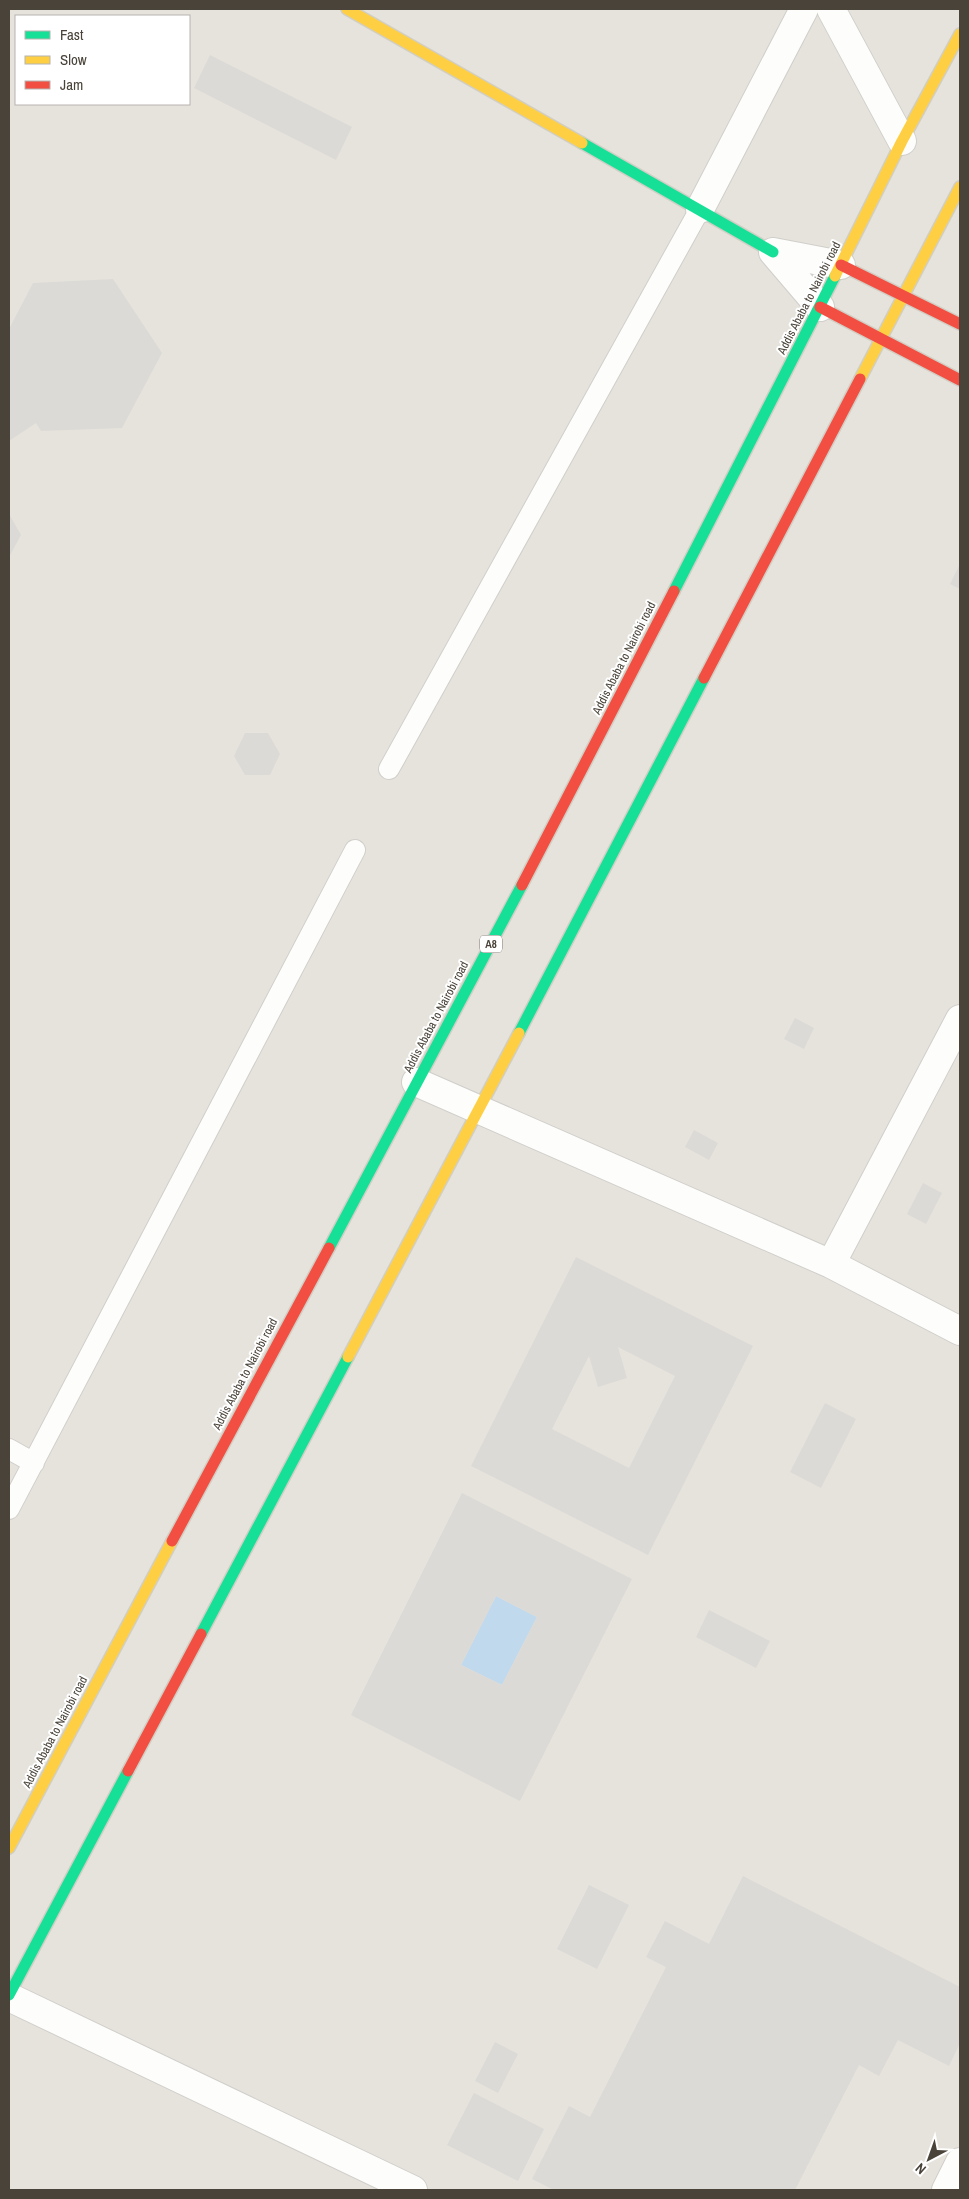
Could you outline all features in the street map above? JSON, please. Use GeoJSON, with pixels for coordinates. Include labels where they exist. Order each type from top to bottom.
{"type":"FeatureCollection","features":[{"type":"Feature","properties":{"kind":"main road"},"geometry":{"type":"LineString","coordinates":[[348,9],[700,208],[773,252]]}},
{"type":"Feature","properties":{"kind":"main road","name":"Addis Ababa to Nairobi road"},"geometry":{"type":"LineString","coordinates":[[9,1848],[529,872],[820,308],[902,141],[960,34]]}},
{"type":"Feature","properties":{"kind":"main road"},"geometry":{"type":"LineString","coordinates":[[9,1996],[479,1110],[960,187]]}},
{"type":"Feature","properties":{"kind":"main road"},"geometry":{"type":"LineString","coordinates":[[841,265],[960,324]]}},
{"type":"Feature","properties":{"kind":"main road"},"geometry":{"type":"LineString","coordinates":[[820,308],[882,338],[960,380]]}},
{"type":"Feature","properties":{"kind":"street"},"geometry":{"type":"LineString","coordinates":[[700,208],[804,9]]}},
{"type":"Feature","properties":{"kind":"street"},"geometry":{"type":"LineString","coordinates":[[831,9],[902,141]]}},
{"type":"Feature","properties":{"kind":"street"},"geometry":{"type":"LineString","coordinates":[[773,252],[841,265]]}},
{"type":"Feature","properties":{"kind":"street"},"geometry":{"type":"LineString","coordinates":[[773,252],[820,308]]}},
{"type":"Feature","properties":{"kind":"street"},"geometry":{"type":"LineString","coordinates":[[831,1264],[960,1019]]}},
{"type":"Feature","properties":{"kind":"street"},"geometry":{"type":"LineString","coordinates":[[416,1082],[831,1264],[960,1331]]}},
{"type":"Feature","properties":{"kind":"street"},"geometry":{"type":"LineString","coordinates":[[9,1996],[412,2190]]}},
{"type":"Feature","properties":{"kind":"street"},"geometry":{"type":"LineString","coordinates":[[946,2190],[960,2162]]}},
{"type":"Feature","properties":{"kind":"lane"},"geometry":{"type":"LineString","coordinates":[[389,769],[700,208]]}},
{"type":"Feature","properties":{"kind":"lane"},"geometry":{"type":"LineString","coordinates":[[9,1508],[355,850]]}},
{"type":"Feature","properties":{"kind":"lane"},"geometry":{"type":"LineString","coordinates":[[9,1449],[34,1463]]}},
{"type":"Feature","properties":{"kind":"shaded area"},"geometry":{"type":"Polygon","coordinates":[[[9,9],[960,9],[960,2190],[9,2190],[9,9]]]}},
{"type":"Feature","properties":{"kind":"water"},"geometry":{"type":"Polygon","coordinates":[[[496,1596],[537,1617],[502,1685],[461,1665],[496,1596]]]}},
{"type":"Feature","properties":{"kind":"building"},"geometry":{"type":"Polygon","coordinates":[[[210,55],[352,127],[336,160],[194,88],[210,55]]]}},
{"type":"Feature","properties":{"kind":"building"},"geometry":{"type":"Polygon","coordinates":[[[113,279],[162,353],[122,428],[41,431],[36,423],[9,441],[9,329],[33,283],[113,279]]]}},
{"type":"Feature","properties":{"kind":"building"},"geometry":{"type":"Polygon","coordinates":[[[9,514],[21,535],[9,557],[9,514]]]}},
{"type":"Feature","properties":{"kind":"building"},"geometry":{"type":"Polygon","coordinates":[[[960,564],[960,589],[950,584],[960,564]]]}},
{"type":"Feature","properties":{"kind":"building"},"geometry":{"type":"Polygon","coordinates":[[[245,733],[268,733],[280,754],[270,775],[245,775],[234,756],[245,733]]]}},
{"type":"Feature","properties":{"kind":"building"},"geometry":{"type":"Polygon","coordinates":[[[795,1018],[814,1028],[804,1049],[784,1039],[795,1018]]]}},
{"type":"Feature","properties":{"kind":"building"},"geometry":{"type":"Polygon","coordinates":[[[694,1130],[718,1143],[709,1160],[685,1147],[694,1130]]]}},
{"type":"Feature","properties":{"kind":"building"},"geometry":{"type":"Polygon","coordinates":[[[923,1183],[942,1193],[926,1224],[907,1214],[923,1183]]]}},
{"type":"Feature","properties":{"kind":"building"},"geometry":{"type":"Polygon","coordinates":[[[576,1257],[753,1346],[648,1555],[471,1466],[576,1257]],[[618,1347],[627,1378],[598,1387],[589,1356],[552,1429],[629,1468],[675,1376],[618,1347]]]}},
{"type":"Feature","properties":{"kind":"building"},"geometry":{"type":"Polygon","coordinates":[[[825,1403],[856,1419],[821,1488],[790,1472],[825,1403]]]}},
{"type":"Feature","properties":{"kind":"building"},"geometry":{"type":"Polygon","coordinates":[[[462,1493],[632,1579],[520,1801],[351,1715],[462,1493]],[[496,1596],[461,1665],[502,1685],[537,1617],[496,1596]]]}},
{"type":"Feature","properties":{"kind":"building"},"geometry":{"type":"Polygon","coordinates":[[[709,1610],[770,1641],[756,1668],[696,1637],[709,1610]]]}},
{"type":"Feature","properties":{"kind":"building"},"geometry":{"type":"Polygon","coordinates":[[[743,1876],[960,1987],[960,2043],[949,2066],[898,2040],[879,2076],[859,2065],[795,2190],[554,2190],[532,2179],[569,2106],[590,2117],[666,1967],[646,1957],[665,1921],[709,1944],[743,1876]]]}},
{"type":"Feature","properties":{"kind":"building"},"geometry":{"type":"Polygon","coordinates":[[[589,1885],[629,1905],[597,1969],[557,1949],[589,1885]]]}},
{"type":"Feature","properties":{"kind":"building"},"geometry":{"type":"Polygon","coordinates":[[[495,2042],[518,2054],[498,2093],[475,2081],[495,2042]]]}},
{"type":"Feature","properties":{"kind":"building"},"geometry":{"type":"Polygon","coordinates":[[[474,2093],[544,2129],[518,2181],[447,2145],[474,2093]]]}},
{"type":"Feature","properties":{"kind":"traffic: fast"},"geometry":{"type":"LineString","coordinates":[[582,143],[773,252]]}},
{"type":"Feature","properties":{"kind":"traffic: fast"},"geometry":{"type":"LineString","coordinates":[[674,591],[835,276]]}},
{"type":"Feature","properties":{"kind":"traffic: fast"},"geometry":{"type":"LineString","coordinates":[[519,1033],[704,678]]}},
{"type":"Feature","properties":{"kind":"traffic: fast"},"geometry":{"type":"LineString","coordinates":[[329,1248],[522,885]]}},
{"type":"Feature","properties":{"kind":"traffic: fast"},"geometry":{"type":"LineString","coordinates":[[201,1634],[348,1357]]}},
{"type":"Feature","properties":{"kind":"traffic: fast"},"geometry":{"type":"LineString","coordinates":[[9,1995],[128,1771]]}},
{"type":"Feature","properties":{"kind":"traffic: slow"},"geometry":{"type":"LineString","coordinates":[[347,9],[582,143]]}},
{"type":"Feature","properties":{"kind":"traffic: slow"},"geometry":{"type":"LineString","coordinates":[[835,276],[902,141],[960,34]]}},
{"type":"Feature","properties":{"kind":"traffic: slow"},"geometry":{"type":"LineString","coordinates":[[860,379],[960,187]]}},
{"type":"Feature","properties":{"kind":"traffic: slow"},"geometry":{"type":"LineString","coordinates":[[348,1357],[519,1033]]}},
{"type":"Feature","properties":{"kind":"traffic: slow"},"geometry":{"type":"LineString","coordinates":[[9,1848],[172,1541]]}},
{"type":"Feature","properties":{"kind":"traffic: jam"},"geometry":{"type":"LineString","coordinates":[[841,265],[960,324]]}},
{"type":"Feature","properties":{"kind":"traffic: jam"},"geometry":{"type":"LineString","coordinates":[[820,307],[960,380]]}},
{"type":"Feature","properties":{"kind":"traffic: jam"},"geometry":{"type":"LineString","coordinates":[[704,678],[860,379]]}},
{"type":"Feature","properties":{"kind":"traffic: jam"},"geometry":{"type":"LineString","coordinates":[[522,885],[674,591]]}},
{"type":"Feature","properties":{"kind":"traffic: jam"},"geometry":{"type":"LineString","coordinates":[[172,1541],[329,1248]]}},
{"type":"Feature","properties":{"kind":"traffic: jam"},"geometry":{"type":"LineString","coordinates":[[128,1771],[201,1634]]}}]}
